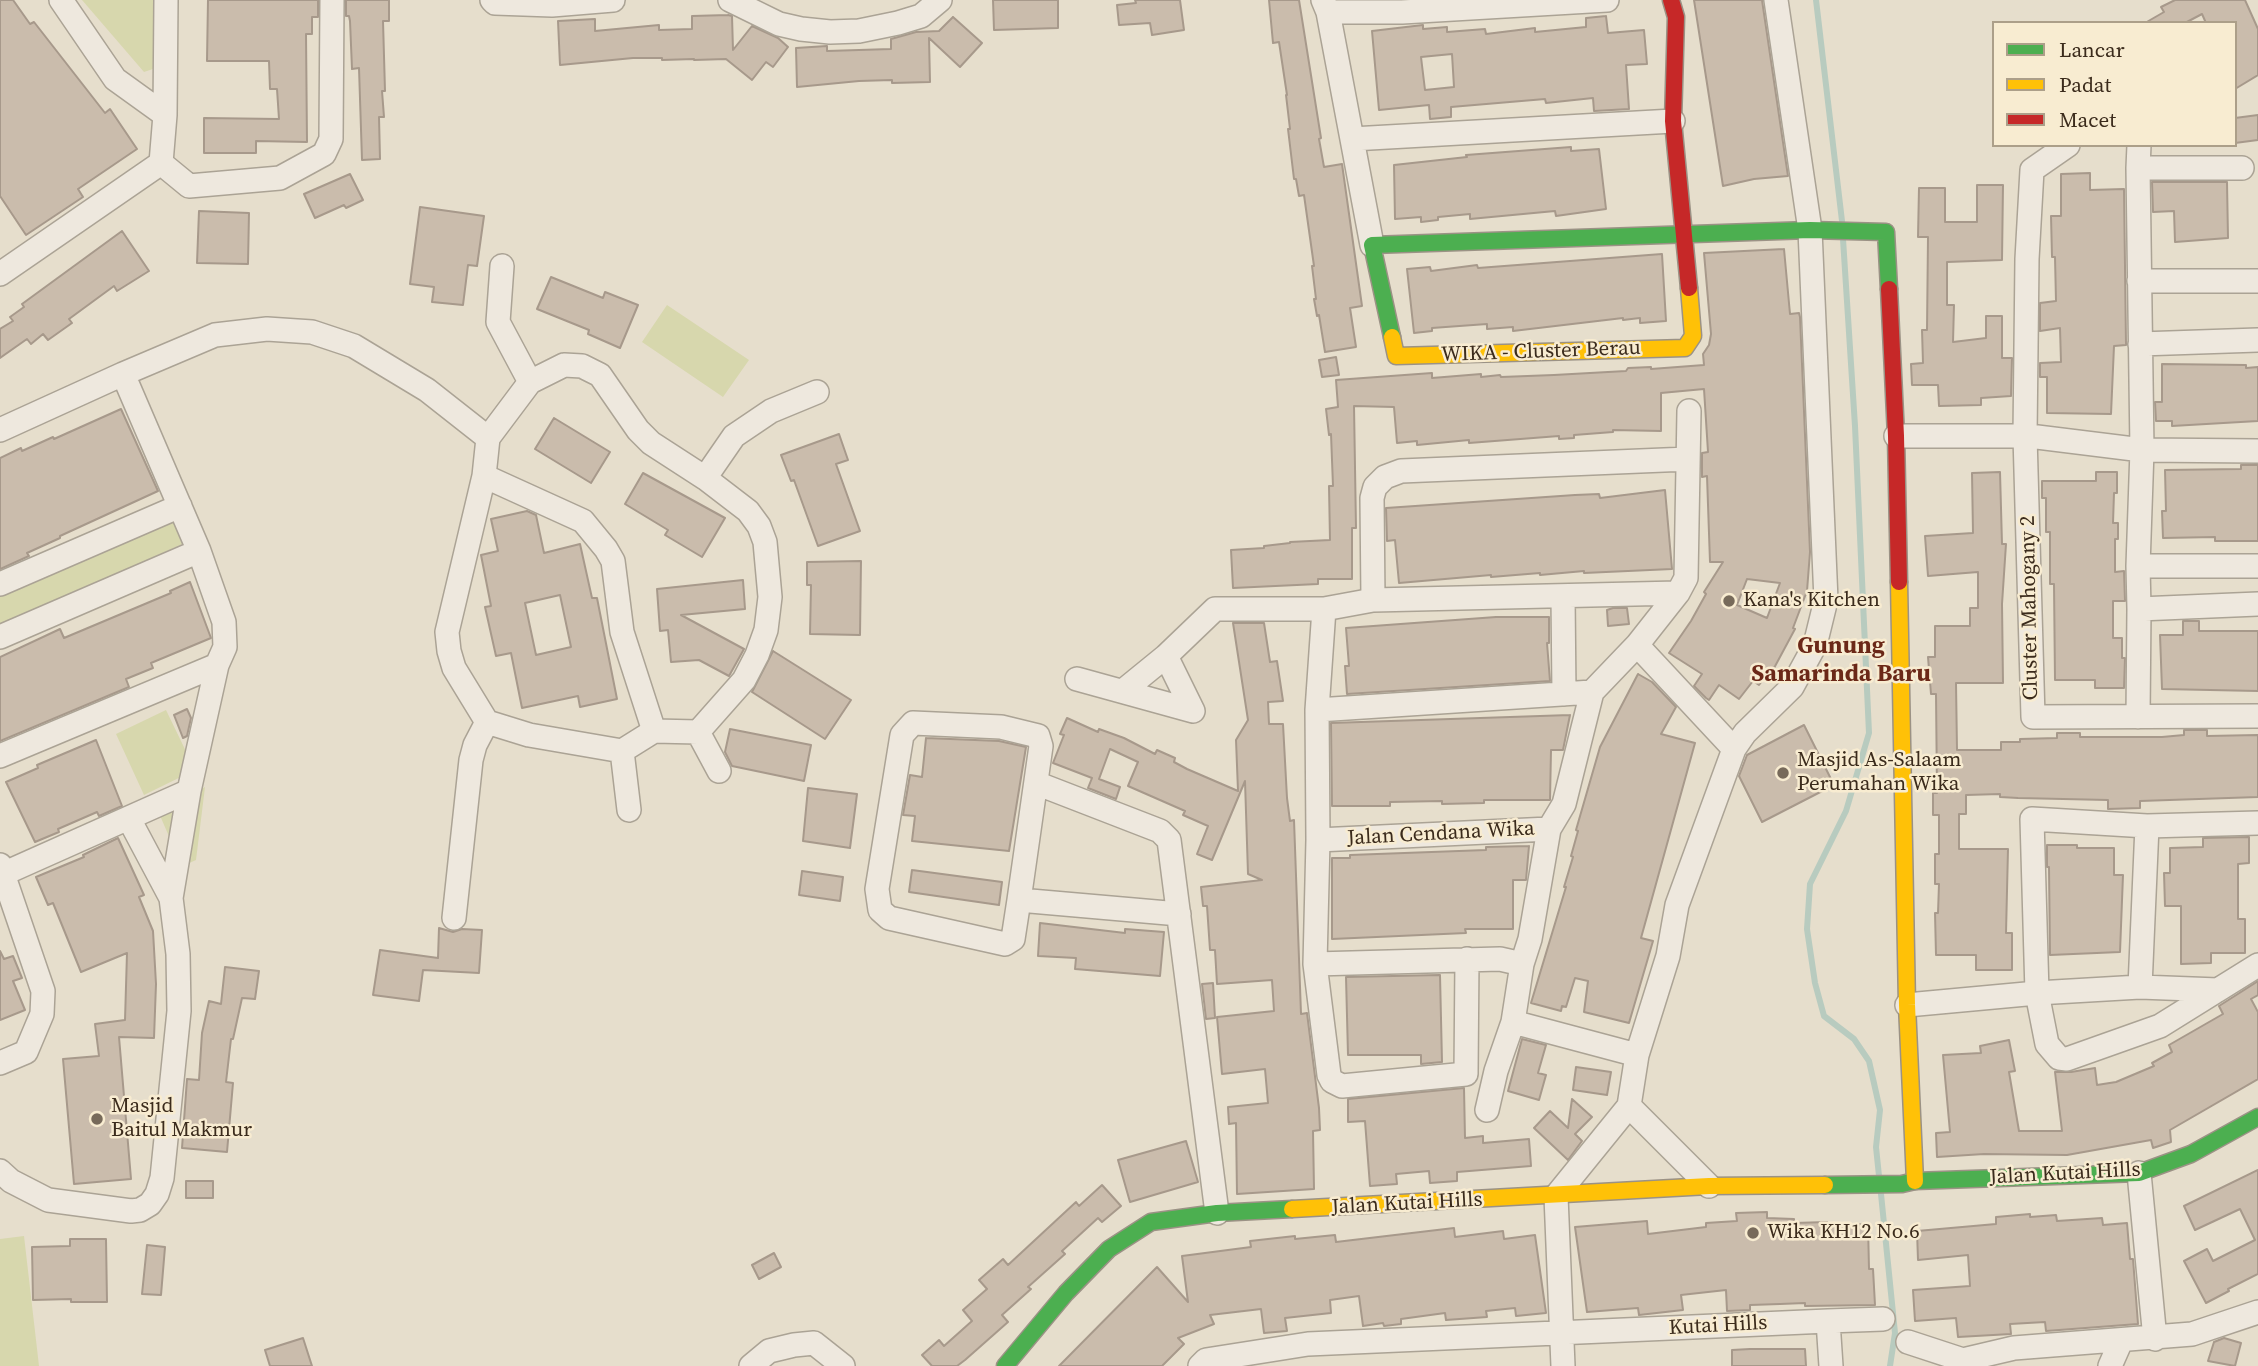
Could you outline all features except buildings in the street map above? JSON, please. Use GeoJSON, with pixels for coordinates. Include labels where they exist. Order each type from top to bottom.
{"type":"FeatureCollection","features":[{"type":"Feature","properties":{"kind":"street"},"geometry":{"type":"LineString","coordinates":[[61,0],[115,79],[165,115]]}},
{"type":"Feature","properties":{"kind":"street"},"geometry":{"type":"LineString","coordinates":[[161,163],[165,115],[166,0]]}},
{"type":"Feature","properties":{"kind":"street"},"geometry":{"type":"LineString","coordinates":[[161,163],[189,186],[279,178],[324,154],[331,139],[332,0]]}},
{"type":"Feature","properties":{"kind":"street"},"geometry":{"type":"LineString","coordinates":[[492,0],[495,3],[552,5],[613,0]]}},
{"type":"Feature","properties":{"kind":"street"},"geometry":{"type":"LineString","coordinates":[[730,0],[779,24],[830,32],[898,23],[921,16],[940,0]]}},
{"type":"Feature","properties":{"kind":"street","name":"WIKA - Cluster Berau"},"geometry":{"type":"LineString","coordinates":[[1607,0],[1402,12],[1326,6],[1396,356],[1685,348],[1693,337],[1673,121],[1676,17],[1671,0]]}},
{"type":"Feature","properties":{"kind":"street"},"geometry":{"type":"LineString","coordinates":[[1563,1366],[1556,1196],[1629,1107],[1637,1055],[1668,956],[1677,905],[1734,749],[1745,733],[1792,687],[1815,645],[1826,600],[1812,230],[1776,0]]}},
{"type":"Feature","properties":{"kind":"street"},"geometry":{"type":"LineString","coordinates":[[1352,139],[1673,121]]}},
{"type":"Feature","properties":{"kind":"street","name":"Cluster Mahogany 2"},"geometry":{"type":"LineString","coordinates":[[2065,147],[2032,170],[2027,272],[2025,436],[2033,717],[2258,716]]}},
{"type":"Feature","properties":{"kind":"street"},"geometry":{"type":"LineString","coordinates":[[2138,717],[2138,566],[2142,450],[2139,157],[2242,168]]}},
{"type":"Feature","properties":{"kind":"street"},"geometry":{"type":"LineString","coordinates":[[3,266],[161,163]]}},
{"type":"Feature","properties":{"kind":"street"},"geometry":{"type":"LineString","coordinates":[[1372,245],[1812,230],[1886,232],[1896,436],[1908,1182]]}},
{"type":"Feature","properties":{"kind":"street"},"geometry":{"type":"LineString","coordinates":[[502,266],[498,322],[530,382]]}},
{"type":"Feature","properties":{"kind":"street"},"geometry":{"type":"LineString","coordinates":[[2139,281],[2258,281]]}},
{"type":"Feature","properties":{"kind":"street"},"geometry":{"type":"LineString","coordinates":[[0,430],[215,335],[267,329],[312,332],[354,346],[427,390],[488,439]]}},
{"type":"Feature","properties":{"kind":"street"},"geometry":{"type":"LineString","coordinates":[[2140,344],[2258,340]]}},
{"type":"Feature","properties":{"kind":"street"},"geometry":{"type":"LineString","coordinates":[[564,365],[582,366],[600,375],[638,430],[651,443],[705,478],[748,511],[759,526],[765,542],[770,597],[766,630],[744,680],[698,732],[654,731],[622,751],[529,734],[487,722],[454,668],[447,632],[484,476],[488,439],[530,382],[564,365]]}},
{"type":"Feature","properties":{"kind":"street"},"geometry":{"type":"LineString","coordinates":[[0,1171],[11,1181],[48,1200],[131,1211],[140,1210],[150,1203],[157,1194],[162,1178],[179,1011],[178,954],[171,898],[189,791],[217,665],[225,647],[224,622],[199,551],[123,374]]}},
{"type":"Feature","properties":{"kind":"street"},"geometry":{"type":"LineString","coordinates":[[705,478],[734,436],[771,411],[817,392]]}},
{"type":"Feature","properties":{"kind":"street","name":"Jalan Cendana Wika"},"geometry":{"type":"LineString","coordinates":[[1324,609],[1317,710],[1318,840],[1549,830],[1564,804],[1592,692],[1637,645],[1678,593],[1686,578],[1689,411]]}},
{"type":"Feature","properties":{"kind":"street"},"geometry":{"type":"LineString","coordinates":[[1896,436],[2025,436],[2142,450],[2258,450]]}},
{"type":"Feature","properties":{"kind":"street"},"geometry":{"type":"LineString","coordinates":[[1373,600],[1372,498],[1375,487],[1385,477],[1401,471],[1688,459]]}},
{"type":"Feature","properties":{"kind":"street"},"geometry":{"type":"LineString","coordinates":[[484,476],[583,521],[606,549],[613,561],[622,632],[654,731]]}},
{"type":"Feature","properties":{"kind":"street"},"geometry":{"type":"LineString","coordinates":[[0,584],[180,506]]}},
{"type":"Feature","properties":{"kind":"street"},"geometry":{"type":"LineString","coordinates":[[0,637],[199,551]]}},
{"type":"Feature","properties":{"kind":"street"},"geometry":{"type":"LineString","coordinates":[[2138,566],[2258,566]]}},
{"type":"Feature","properties":{"kind":"street"},"geometry":{"type":"LineString","coordinates":[[1123,691],[1166,656],[1216,609],[1324,609],[1373,600],[1678,593]]}},
{"type":"Feature","properties":{"kind":"street"},"geometry":{"type":"LineString","coordinates":[[1563,596],[1564,694]]}},
{"type":"Feature","properties":{"kind":"street"},"geometry":{"type":"LineString","coordinates":[[2139,609],[2258,604]]}},
{"type":"Feature","properties":{"kind":"street"},"geometry":{"type":"LineString","coordinates":[[1637,645],[1734,749]]}},
{"type":"Feature","properties":{"kind":"street"},"geometry":{"type":"LineString","coordinates":[[1077,678],[1193,711],[1166,656]]}},
{"type":"Feature","properties":{"kind":"street"},"geometry":{"type":"LineString","coordinates":[[0,756],[217,665]]}},
{"type":"Feature","properties":{"kind":"street"},"geometry":{"type":"LineString","coordinates":[[1317,710],[1592,692]]}},
{"type":"Feature","properties":{"kind":"street"},"geometry":{"type":"LineString","coordinates":[[454,918],[471,760],[475,744],[487,722]]}},
{"type":"Feature","properties":{"kind":"street"},"geometry":{"type":"LineString","coordinates":[[914,723],[1001,727],[1038,736],[1041,746],[1035,783],[1013,939],[1005,944],[889,918],[880,910],[877,890],[902,735],[909,726],[914,723]]}},
{"type":"Feature","properties":{"kind":"street"},"geometry":{"type":"LineString","coordinates":[[698,732],[719,771]]}},
{"type":"Feature","properties":{"kind":"street"},"geometry":{"type":"LineString","coordinates":[[622,751],[629,810]]}},
{"type":"Feature","properties":{"kind":"street"},"geometry":{"type":"LineString","coordinates":[[1035,783],[1164,833],[1169,840],[1217,1213]]}},
{"type":"Feature","properties":{"kind":"street"},"geometry":{"type":"LineString","coordinates":[[0,1063],[26,1052],[43,1014],[43,991],[2,870],[129,819],[189,791]]}},
{"type":"Feature","properties":{"kind":"street"},"geometry":{"type":"LineString","coordinates":[[129,819],[171,898]]}},
{"type":"Feature","properties":{"kind":"street"},"geometry":{"type":"LineString","coordinates":[[2258,822],[2147,825],[2032,819],[2037,993],[2047,1044],[2059,1058],[2067,1059],[2160,1026],[2258,965]]}},
{"type":"Feature","properties":{"kind":"street"},"geometry":{"type":"LineString","coordinates":[[2140,987],[2147,825]]}},
{"type":"Feature","properties":{"kind":"street"},"geometry":{"type":"LineString","coordinates":[[1487,1110],[1496,1071],[1513,1022],[1549,830]]}},
{"type":"Feature","properties":{"kind":"street"},"geometry":{"type":"LineString","coordinates":[[1318,840],[1315,964],[1332,1082],[1342,1086],[1496,1071]]}},
{"type":"Feature","properties":{"kind":"street"},"geometry":{"type":"LineString","coordinates":[[1019,900],[1179,914]]}},
{"type":"Feature","properties":{"kind":"street"},"geometry":{"type":"LineString","coordinates":[[1466,1074],[1467,959]]}},
{"type":"Feature","properties":{"kind":"street"},"geometry":{"type":"LineString","coordinates":[[1315,964],[1500,959],[1522,964]]}},
{"type":"Feature","properties":{"kind":"street"},"geometry":{"type":"LineString","coordinates":[[1907,1005],[2140,987],[2218,990]]}},
{"type":"Feature","properties":{"kind":"street"},"geometry":{"type":"LineString","coordinates":[[1513,1022],[1637,1055]]}},
{"type":"Feature","properties":{"kind":"street"},"geometry":{"type":"LineString","coordinates":[[1629,1107],[1709,1186]]}},
{"type":"Feature","properties":{"kind":"street","name":"Jalan Kutai Hills"},"geometry":{"type":"LineString","coordinates":[[1006,1366],[1066,1293],[1109,1249],[1151,1222],[1217,1213],[1709,1186],[1869,1184],[2139,1173],[2191,1154],[2258,1117]]}},
{"type":"Feature","properties":{"kind":"street"},"geometry":{"type":"LineString","coordinates":[[2139,1173],[2155,1339]]}},
{"type":"Feature","properties":{"kind":"street"},"geometry":{"type":"LineString","coordinates":[[1908,1342],[1970,1363],[2014,1348],[2192,1334],[2258,1312]]}},
{"type":"Feature","properties":{"kind":"street","name":"Kutai Hills"},"geometry":{"type":"LineString","coordinates":[[1204,1364],[1561,1334],[1883,1319]]}},
{"type":"Feature","properties":{"kind":"street"},"geometry":{"type":"LineString","coordinates":[[1828,1321],[1831,1366]]}},
{"type":"Feature","properties":{"kind":"street"},"geometry":{"type":"LineString","coordinates":[[2110,1366],[2121,1341]]}},
{"type":"Feature","properties":{"kind":"street"},"geometry":{"type":"LineString","coordinates":[[751,1366],[769,1351],[814,1343],[843,1366]]}},
{"type":"Feature","properties":{"kind":"green space"},"geometry":{"type":"Polygon","coordinates":[[[82,0],[162,0],[156,68],[144,72],[82,0]]]}},
{"type":"Feature","properties":{"kind":"green space"},"geometry":{"type":"Polygon","coordinates":[[[667,305],[749,360],[723,397],[642,342],[667,305]]]}},
{"type":"Feature","properties":{"kind":"green space"},"geometry":{"type":"Polygon","coordinates":[[[176,513],[189,541],[0,627],[0,593],[176,513]]]}},
{"type":"Feature","properties":{"kind":"green space"},"geometry":{"type":"Polygon","coordinates":[[[166,710],[195,770],[144,795],[116,734],[166,710]]]}},
{"type":"Feature","properties":{"kind":"green space"},"geometry":{"type":"Polygon","coordinates":[[[205,787],[196,860],[181,864],[158,811],[205,787]]]}},
{"type":"Feature","properties":{"kind":"green space"},"geometry":{"type":"Polygon","coordinates":[[[24,1236],[39,1366],[0,1366],[0,1239],[24,1236]]]}},
{"type":"Feature","properties":{"kind":"waterway"},"geometry":{"type":"LineString","coordinates":[[1816,0],[1842,221]]}},
{"type":"Feature","properties":{"kind":"waterway"},"geometry":{"type":"LineString","coordinates":[[1843,239],[1855,426],[1869,733],[1846,811],[1810,884],[1807,929],[1815,983],[1824,1016],[1854,1039],[1869,1061],[1880,1110],[1876,1147],[1879,1176]]}},
{"type":"Feature","properties":{"kind":"waterway"},"geometry":{"type":"LineString","coordinates":[[1881,1194],[1895,1333],[1890,1366]]}},
{"type":"Feature","properties":{"kind":"traffic: fast"},"geometry":{"type":"LineString","coordinates":[[1392,337],[1372,245],[1810,230],[1886,232],[1889,289]]}},
{"type":"Feature","properties":{"kind":"traffic: fast"},"geometry":{"type":"LineString","coordinates":[[1825,1185],[2139,1173],[2191,1154],[2258,1117]]}},
{"type":"Feature","properties":{"kind":"traffic: fast"},"geometry":{"type":"LineString","coordinates":[[1005,1366],[1066,1293],[1109,1249],[1151,1222],[1217,1213],[1292,1209]]}},
{"type":"Feature","properties":{"kind":"traffic: slow"},"geometry":{"type":"LineString","coordinates":[[1392,337],[1396,356],[1685,348],[1693,336],[1689,288]]}},
{"type":"Feature","properties":{"kind":"traffic: slow"},"geometry":{"type":"LineString","coordinates":[[1899,582],[1907,1005],[1915,1181]]}},
{"type":"Feature","properties":{"kind":"traffic: slow"},"geometry":{"type":"LineString","coordinates":[[1292,1209],[1709,1186],[1825,1185]]}},
{"type":"Feature","properties":{"kind":"traffic: jam"},"geometry":{"type":"LineString","coordinates":[[1671,0],[1676,17],[1673,121],[1689,288]]}},
{"type":"Feature","properties":{"kind":"traffic: jam"},"geometry":{"type":"LineString","coordinates":[[1889,289],[1899,582]]}},
{"type":"Feature","properties":{"kind":"place","name":"Kana's Kitchen"},"geometry":{"type":"Point","coordinates":[1729,601]}},
{"type":"Feature","properties":{"kind":"place","name":"Masjid As-Salaam Perumahan Wika"},"geometry":{"type":"Point","coordinates":[1783,773]}},
{"type":"Feature","properties":{"kind":"place","name":"Masjid Baitul Makmur"},"geometry":{"type":"Point","coordinates":[97,1119]}},
{"type":"Feature","properties":{"kind":"place","name":"Wika KH12 No.6"},"geometry":{"type":"Point","coordinates":[1753,1233]}},
{"type":"Feature","properties":{"kind":"district","name":"Gunung Samarinda Baru"},"geometry":{"type":"Point","coordinates":[1841,661]}}]}
